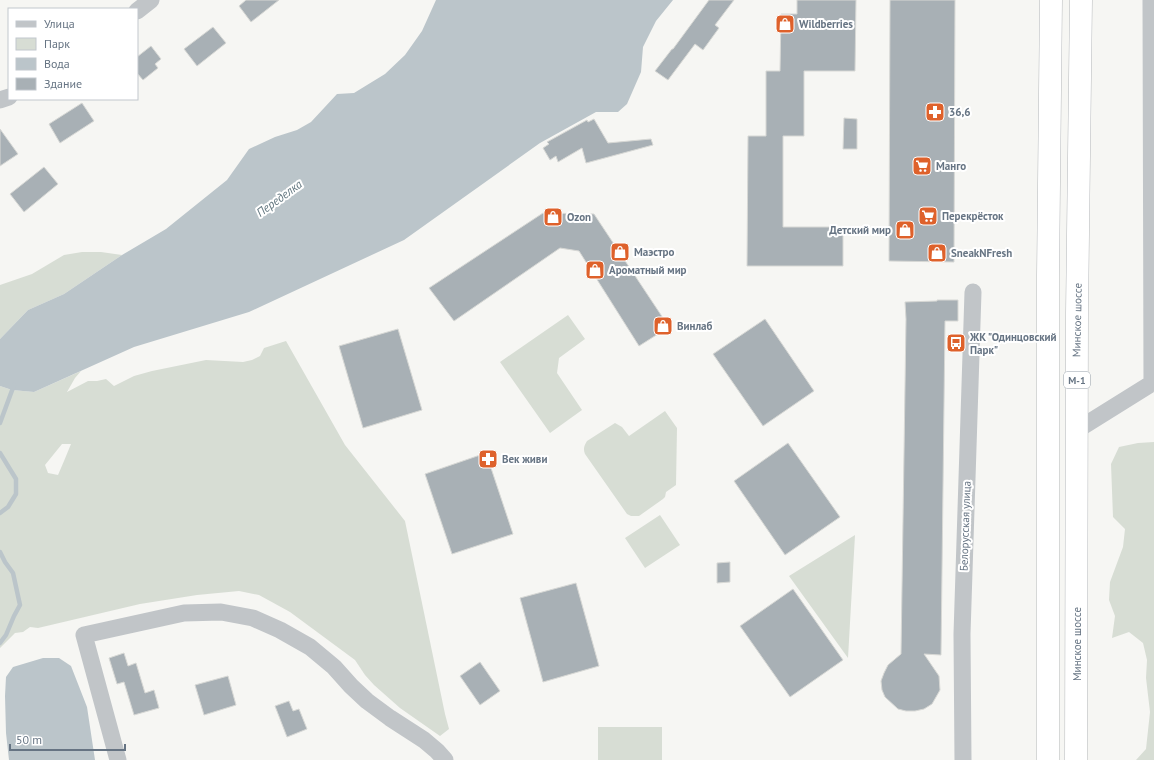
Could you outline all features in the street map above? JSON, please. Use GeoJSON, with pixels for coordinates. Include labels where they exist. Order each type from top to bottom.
{"type":"FeatureCollection","features":[{"type":"Feature","properties":{"kind":"highway"},"geometry":{"type":"LineString","coordinates":[[1048,760],[1048,276],[1051,0]]}},
{"type":"Feature","properties":{"kind":"highway","name":"Минское шоссе"},"geometry":{"type":"LineString","coordinates":[[1076,760],[1077,313],[1081,0]]}},
{"type":"Feature","properties":{"kind":"street"},"geometry":{"type":"LineString","coordinates":[[138,10],[151,0]]}},
{"type":"Feature","properties":{"kind":"street"},"geometry":{"type":"LineString","coordinates":[[1077,430],[1153,382],[1151,0]]}},
{"type":"Feature","properties":{"kind":"street","name":"Белорусская улица"},"geometry":{"type":"LineString","coordinates":[[963,760],[962,634],[973,292]]}},
{"type":"Feature","properties":{"kind":"street"},"geometry":{"type":"LineString","coordinates":[[118,760],[84,635],[184,613],[220,612],[253,618],[280,630],[310,647],[334,666],[351,686],[367,701],[424,740],[445,760]]}},
{"type":"Feature","properties":{"kind":"green space"},"geometry":{"type":"Polygon","coordinates":[[[82,252],[101,252],[122,255],[64,294],[28,310],[0,339],[0,285],[32,274],[64,255],[82,252]]]}},
{"type":"Feature","properties":{"kind":"green space"},"geometry":{"type":"Polygon","coordinates":[[[568,315],[585,339],[559,358],[557,373],[582,410],[550,433],[500,362],[568,315]]]}},
{"type":"Feature","properties":{"kind":"green space"},"geometry":{"type":"Polygon","coordinates":[[[286,341],[345,445],[405,521],[449,729],[440,736],[400,708],[374,685],[355,660],[290,612],[259,595],[239,591],[197,595],[140,604],[38,628],[30,627],[23,632],[15,633],[0,648],[0,386],[12,390],[34,392],[81,371],[67,392],[88,381],[106,379],[114,386],[134,376],[206,360],[243,362],[252,360],[260,356],[264,348],[286,341]],[[62,444],[45,465],[48,473],[58,475],[71,444],[62,444]]]}},
{"type":"Feature","properties":{"kind":"green space"},"geometry":{"type":"Polygon","coordinates":[[[665,411],[677,428],[676,485],[666,492],[663,499],[639,516],[631,516],[627,514],[585,454],[585,446],[587,441],[615,423],[622,427],[629,436],[665,411]]]}},
{"type":"Feature","properties":{"kind":"green space"},"geometry":{"type":"Polygon","coordinates":[[[1154,442],[1154,760],[1136,760],[1146,749],[1150,712],[1146,678],[1147,660],[1143,643],[1129,632],[1112,638],[1115,616],[1109,600],[1110,582],[1123,547],[1125,529],[1113,517],[1111,464],[1119,447],[1138,443],[1154,442]]]}},
{"type":"Feature","properties":{"kind":"green space"},"geometry":{"type":"Polygon","coordinates":[[[660,515],[680,545],[645,568],[625,538],[660,515]]]}},
{"type":"Feature","properties":{"kind":"green space"},"geometry":{"type":"Polygon","coordinates":[[[855,535],[848,658],[789,576],[855,535]]]}},
{"type":"Feature","properties":{"kind":"green space"},"geometry":{"type":"Polygon","coordinates":[[[598,727],[662,727],[662,760],[598,760],[598,727]]]}},
{"type":"Feature","properties":{"kind":"water","name":"Переделка"},"geometry":{"type":"Polygon","coordinates":[[[436,0],[673,0],[656,21],[643,47],[641,72],[627,104],[618,112],[596,112],[540,143],[404,240],[249,312],[134,347],[34,392],[12,390],[0,386],[0,339],[28,310],[64,294],[122,255],[166,229],[227,180],[249,149],[275,137],[297,130],[311,122],[337,94],[354,93],[385,74],[405,55],[422,31],[436,0]]]}},
{"type":"Feature","properties":{"kind":"water"},"geometry":{"type":"Polygon","coordinates":[[[43,658],[59,658],[71,666],[87,707],[95,760],[9,760],[6,733],[6,677],[13,667],[43,658]]]}},
{"type":"Feature","properties":{"kind":"building"},"geometry":{"type":"Polygon","coordinates":[[[246,0],[279,0],[251,22],[239,6],[246,0]]]}},
{"type":"Feature","properties":{"kind":"building"},"geometry":{"type":"Polygon","coordinates":[[[709,0],[734,0],[715,25],[719,28],[703,50],[695,44],[668,80],[655,71],[709,0]]]}},
{"type":"Feature","properties":{"kind":"building"},"geometry":{"type":"Polygon","coordinates":[[[797,0],[856,0],[855,71],[804,71],[804,136],[783,136],[783,227],[843,227],[843,266],[747,266],[748,136],[766,136],[766,71],[780,71],[781,14],[797,14],[797,0]]]}},
{"type":"Feature","properties":{"kind":"building","name":"Манго"},"geometry":{"type":"Polygon","coordinates":[[[890,0],[955,0],[954,262],[889,261],[890,0]]]}},
{"type":"Feature","properties":{"kind":"building"},"geometry":{"type":"Polygon","coordinates":[[[213,27],[226,43],[197,66],[184,49],[213,27]]]}},
{"type":"Feature","properties":{"kind":"building"},"geometry":{"type":"Polygon","coordinates":[[[151,46],[161,59],[155,64],[158,68],[143,80],[138,74],[138,56],[151,46]]]}},
{"type":"Feature","properties":{"kind":"building"},"geometry":{"type":"Polygon","coordinates":[[[82,103],[94,121],[60,143],[49,124],[82,103]]]}},
{"type":"Feature","properties":{"kind":"building"},"geometry":{"type":"Polygon","coordinates":[[[844,118],[857,119],[857,149],[843,149],[844,118]]]}},
{"type":"Feature","properties":{"kind":"building"},"geometry":{"type":"Polygon","coordinates":[[[594,119],[608,143],[651,139],[653,145],[586,163],[582,148],[558,162],[556,156],[550,160],[543,148],[549,144],[547,142],[587,120],[588,122],[594,119]]]}},
{"type":"Feature","properties":{"kind":"building"},"geometry":{"type":"Polygon","coordinates":[[[0,129],[18,154],[0,166],[0,129]]]}},
{"type":"Feature","properties":{"kind":"building"},"geometry":{"type":"Polygon","coordinates":[[[44,167],[58,184],[24,212],[10,194],[44,167]]]}},
{"type":"Feature","properties":{"kind":"building"},"geometry":{"type":"Polygon","coordinates":[[[543,213],[594,214],[669,327],[639,346],[579,251],[560,248],[454,321],[429,288],[543,213]]]}},
{"type":"Feature","properties":{"kind":"building"},"geometry":{"type":"Polygon","coordinates":[[[958,300],[958,321],[945,321],[941,655],[924,654],[939,676],[940,690],[932,704],[924,709],[906,711],[898,709],[885,697],[882,690],[881,681],[888,665],[901,654],[905,302],[958,300]]]}},
{"type":"Feature","properties":{"kind":"building"},"geometry":{"type":"Polygon","coordinates":[[[765,319],[814,391],[763,426],[713,354],[765,319]]]}},
{"type":"Feature","properties":{"kind":"building"},"geometry":{"type":"Polygon","coordinates":[[[398,329],[422,410],[363,428],[339,346],[398,329]]]}},
{"type":"Feature","properties":{"kind":"building"},"geometry":{"type":"Polygon","coordinates":[[[788,443],[840,517],[785,555],[734,481],[788,443]]]}},
{"type":"Feature","properties":{"kind":"building"},"geometry":{"type":"Polygon","coordinates":[[[486,453],[513,534],[452,554],[425,474],[486,453]]]}},
{"type":"Feature","properties":{"kind":"building"},"geometry":{"type":"Polygon","coordinates":[[[730,562],[730,582],[717,583],[717,563],[730,562]]]}},
{"type":"Feature","properties":{"kind":"building"},"geometry":{"type":"Polygon","coordinates":[[[576,583],[599,666],[543,682],[520,598],[576,583]]]}},
{"type":"Feature","properties":{"kind":"building"},"geometry":{"type":"Polygon","coordinates":[[[793,589],[843,660],[790,697],[740,626],[793,589]]]}},
{"type":"Feature","properties":{"kind":"building"},"geometry":{"type":"Polygon","coordinates":[[[124,653],[128,666],[136,663],[145,693],[154,690],[159,708],[134,715],[124,682],[117,684],[109,658],[124,653]]]}},
{"type":"Feature","properties":{"kind":"building"},"geometry":{"type":"Polygon","coordinates":[[[480,662],[500,691],[480,705],[460,676],[480,662]]]}},
{"type":"Feature","properties":{"kind":"building"},"geometry":{"type":"Polygon","coordinates":[[[228,676],[236,705],[204,715],[195,685],[228,676]]]}},
{"type":"Feature","properties":{"kind":"building"},"geometry":{"type":"Polygon","coordinates":[[[289,701],[293,711],[299,709],[307,729],[287,737],[275,706],[289,701]]]}},
{"type":"Feature","properties":{"kind":"waterway"},"geometry":{"type":"LineString","coordinates":[[0,423],[14,385]]}},
{"type":"Feature","properties":{"kind":"waterway"},"geometry":{"type":"LineString","coordinates":[[0,453],[16,479],[16,494],[8,507],[0,513]]}},
{"type":"Feature","properties":{"kind":"waterway"},"geometry":{"type":"LineString","coordinates":[[0,552],[13,573],[20,605],[6,635],[0,643]]}},
{"type":"Feature","properties":{"kind":"place","name":"Wildberries"},"geometry":{"type":"Point","coordinates":[785,24]}},
{"type":"Feature","properties":{"kind":"place","name":"36,6"},"geometry":{"type":"Point","coordinates":[935,112]}},
{"type":"Feature","properties":{"kind":"place","name":"Манго"},"geometry":{"type":"Point","coordinates":[922,166]}},
{"type":"Feature","properties":{"kind":"place","name":"Перекрёсток"},"geometry":{"type":"Point","coordinates":[928,216]}},
{"type":"Feature","properties":{"kind":"place","name":"Ozon"},"geometry":{"type":"Point","coordinates":[553,217]}},
{"type":"Feature","properties":{"kind":"place","name":"Детский мир"},"geometry":{"type":"Point","coordinates":[905,230]}},
{"type":"Feature","properties":{"kind":"place","name":"Маэстро"},"geometry":{"type":"Point","coordinates":[620,252]}},
{"type":"Feature","properties":{"kind":"place","name":"SneakNFresh"},"geometry":{"type":"Point","coordinates":[937,253]}},
{"type":"Feature","properties":{"kind":"place","name":"Ароматный мир"},"geometry":{"type":"Point","coordinates":[595,270]}},
{"type":"Feature","properties":{"kind":"place","name":"Винлаб"},"geometry":{"type":"Point","coordinates":[663,326]}},
{"type":"Feature","properties":{"kind":"place","name":"ЖК \"Одинцовский Парк\""},"geometry":{"type":"Point","coordinates":[956,343]}},
{"type":"Feature","properties":{"kind":"place","name":"Век живи"},"geometry":{"type":"Point","coordinates":[488,459]}}]}
